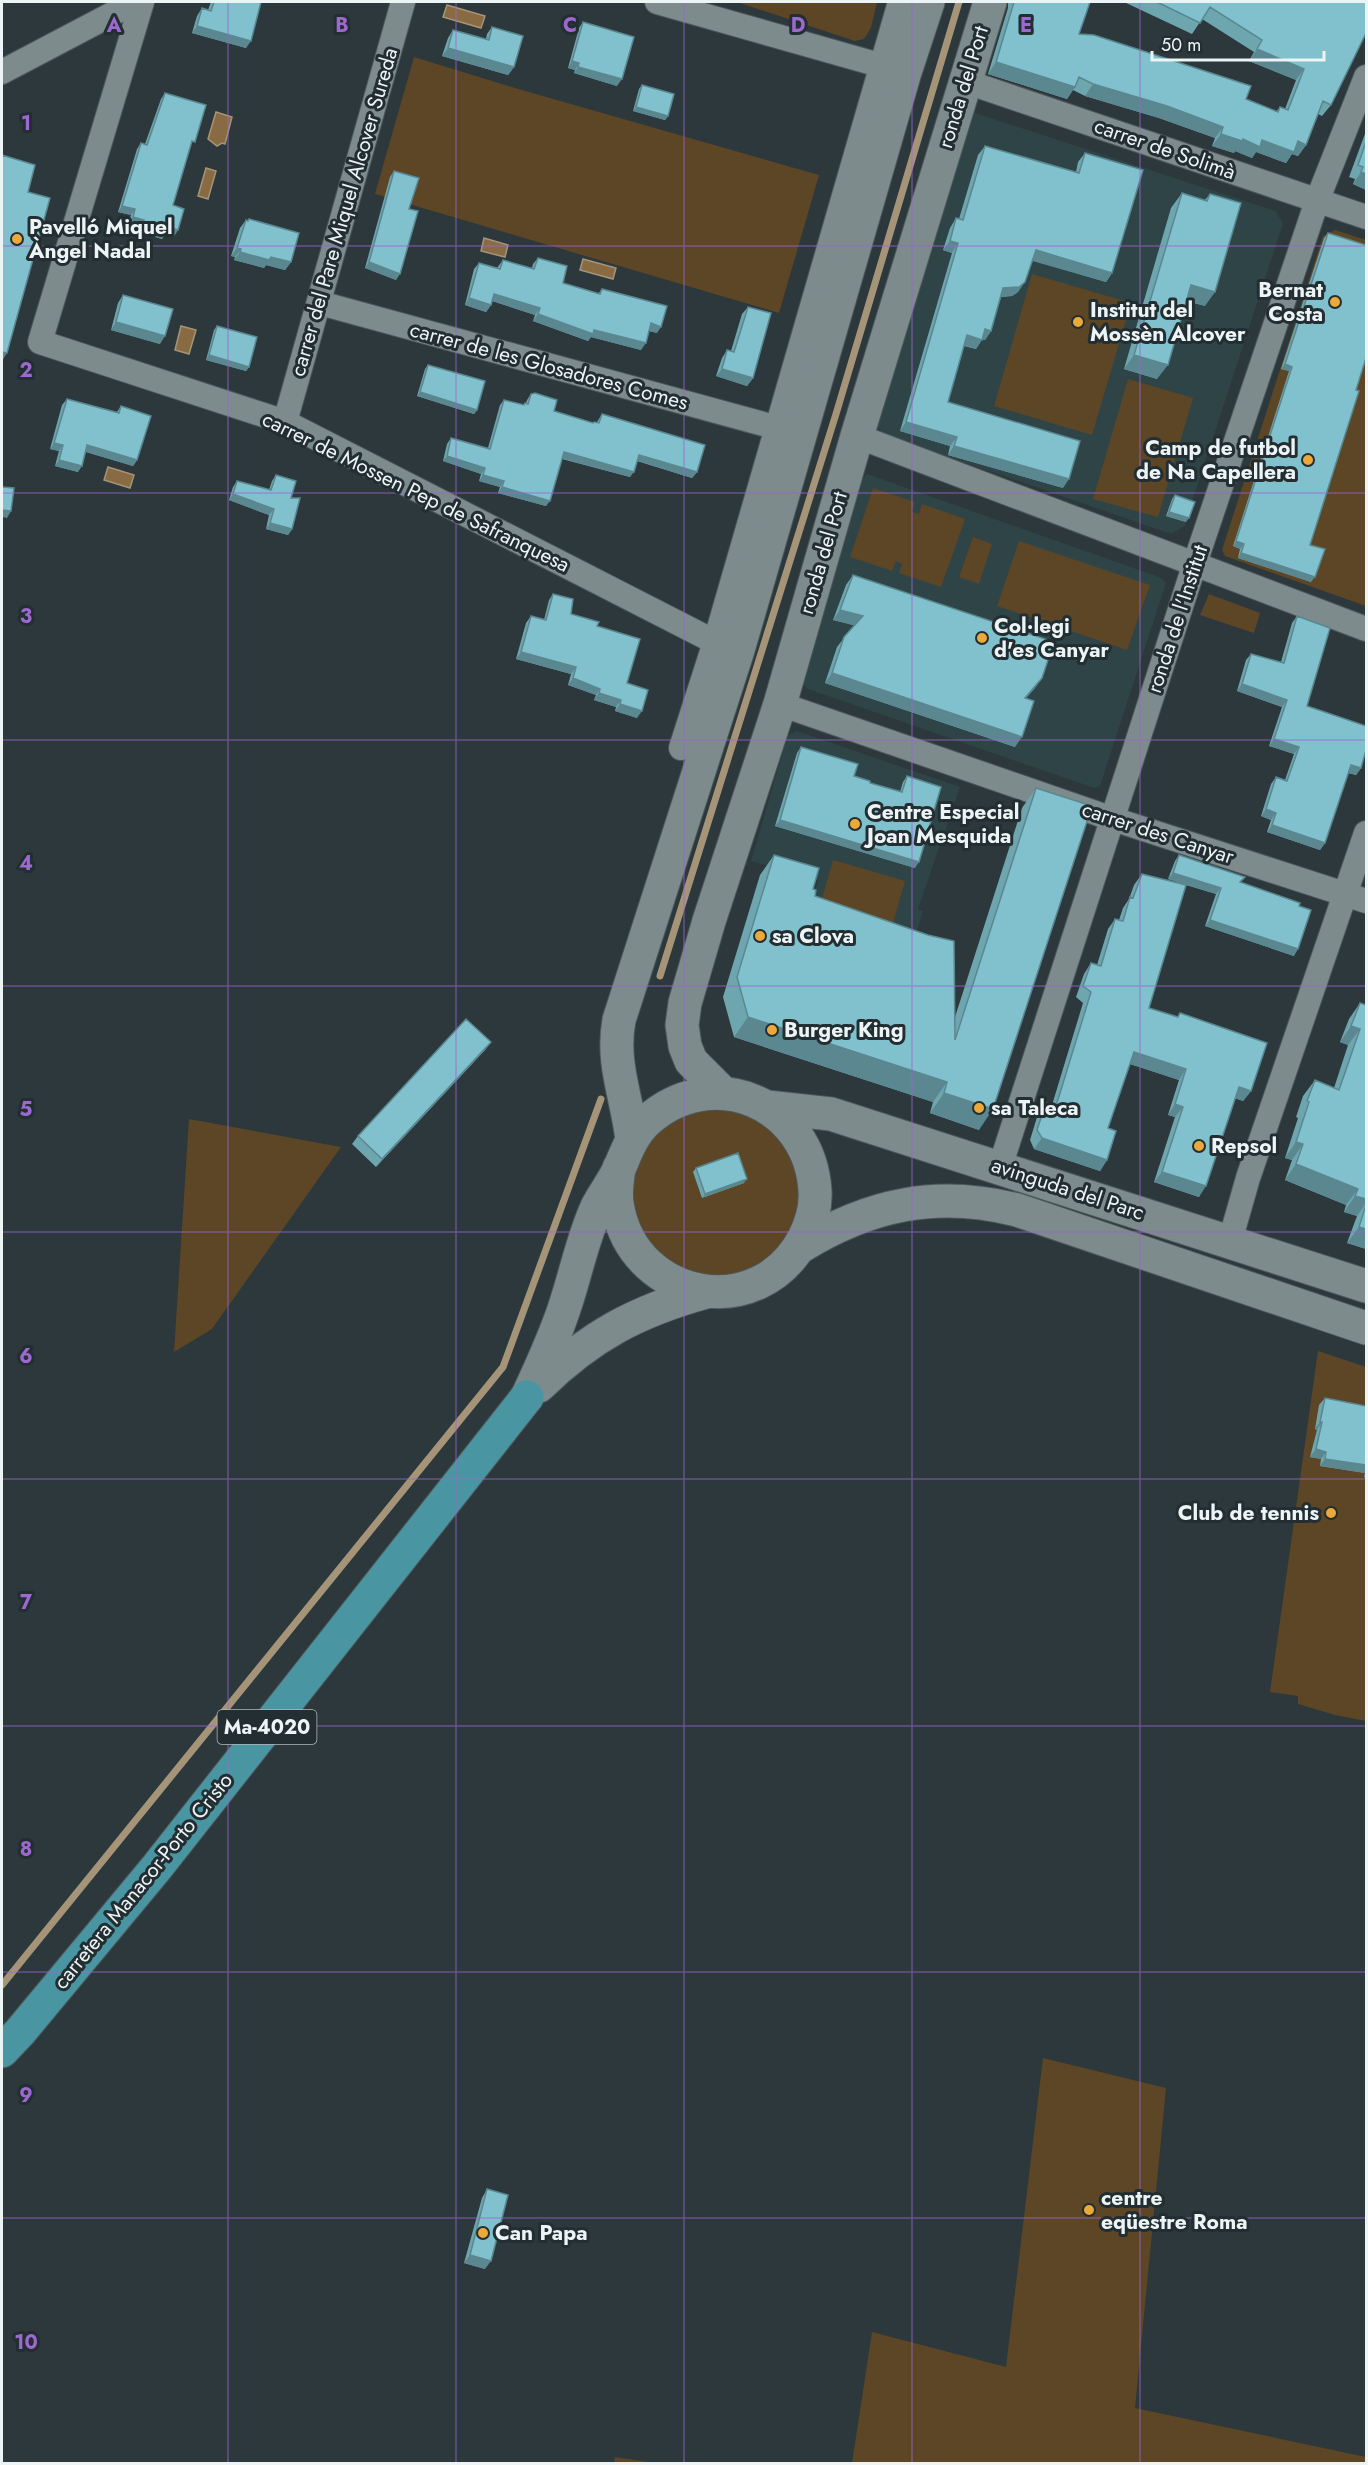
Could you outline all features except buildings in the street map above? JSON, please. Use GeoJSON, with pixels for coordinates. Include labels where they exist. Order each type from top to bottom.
{"type":"FeatureCollection","features":[{"type":"Feature","properties":{"kind":"main road","name":"Ma-4020"},"geometry":{"type":"LineString","coordinates":[[706,1292],[687,1288],[654,1271],[640,1258],[622,1225],[617,1206],[625,1154],[626,1099],[616,1061],[615,1042],[619,1020],[893,69],[928,2]]}},
{"type":"Feature","properties":{"kind":"main road","name":"ronda del Port"},"geometry":{"type":"LineString","coordinates":[[723,1093],[691,1061],[685,1046],[682,1026],[685,1003],[709,921],[780,704],[857,436],[990,2]]}},
{"type":"Feature","properties":{"kind":"main road","name":"Ma-4020"},"geometry":{"type":"LineString","coordinates":[[723,1093],[753,1100],[767,1107],[794,1130],[811,1161],[814,1178],[813,1214],[800,1247],[781,1267],[759,1282],[733,1290],[706,1292],[680,1299],[609,1329],[566,1360],[527,1397],[550,1348],[597,1207],[625,1154],[645,1123],[662,1109],[681,1099],[702,1094],[723,1093]]}},
{"type":"Feature","properties":{"kind":"main road","name":"avinguda del Parc"},"geometry":{"type":"LineString","coordinates":[[767,1107],[831,1114],[1366,1286]]}},
{"type":"Feature","properties":{"kind":"main road","name":"avinguda del Parc"},"geometry":{"type":"LineString","coordinates":[[800,1247],[843,1223],[899,1204],[935,1201],[988,1203],[1017,1210],[1366,1328]]}},
{"type":"Feature","properties":{"kind":"main road","name":"carretera Manacor-Porto Cristo"},"geometry":{"type":"LineString","coordinates":[[2,2050],[20,2032],[157,1867],[527,1397]]}},
{"type":"Feature","properties":{"kind":"street"},"geometry":{"type":"LineString","coordinates":[[2,72],[47,46],[135,2]]}},
{"type":"Feature","properties":{"kind":"street","name":"carrer de Mossen Pep de Safranquesa"},"geometry":{"type":"LineString","coordinates":[[142,2],[40,342],[285,422],[727,646]]}},
{"type":"Feature","properties":{"kind":"street","name":"carrer del Pare Miquel Alcover Sureda"},"geometry":{"type":"LineString","coordinates":[[285,422],[403,2]]}},
{"type":"Feature","properties":{"kind":"street"},"geometry":{"type":"LineString","coordinates":[[657,2],[893,69]]}},
{"type":"Feature","properties":{"kind":"street"},"geometry":{"type":"LineString","coordinates":[[681,748],[727,646],[778,428],[893,69],[900,2]]}},
{"type":"Feature","properties":{"kind":"street","name":"ronda de l'Institut"},"geometry":{"type":"LineString","coordinates":[[1000,1167],[1195,563],[1317,201],[1366,77]]}},
{"type":"Feature","properties":{"kind":"street","name":"carrer de Solimà"},"geometry":{"type":"LineString","coordinates":[[964,81],[1366,216]]}},
{"type":"Feature","properties":{"kind":"street","name":"carrer de les Glosadores Comes"},"geometry":{"type":"LineString","coordinates":[[320,303],[778,428]]}},
{"type":"Feature","properties":{"kind":"street"},"geometry":{"type":"LineString","coordinates":[[857,436],[1366,629]]}},
{"type":"Feature","properties":{"kind":"street","name":"carrer des Canyar"},"geometry":{"type":"LineString","coordinates":[[780,704],[1113,819],[1356,898]]}},
{"type":"Feature","properties":{"kind":"street"},"geometry":{"type":"LineString","coordinates":[[1230,1241],[1248,1178],[1356,898],[1366,833]]}},
{"type":"Feature","properties":{"kind":"shaded area"},"geometry":{"type":"Polygon","coordinates":[[[737,2],[877,2],[871,28],[864,39],[855,41],[737,2]]]}},
{"type":"Feature","properties":{"kind":"shaded area"},"geometry":{"type":"Polygon","coordinates":[[[447,5],[485,16],[481,28],[443,17],[447,5]]]}},
{"type":"Feature","properties":{"kind":"shaded area"},"geometry":{"type":"Polygon","coordinates":[[[414,57],[819,175],[779,313],[375,194],[414,57]]]}},
{"type":"Feature","properties":{"kind":"shaded area","name":"Institut del Mossèn Alcover"},"geometry":{"type":"Polygon","coordinates":[[[966,110],[1276,211],[1283,224],[1191,505],[1172,499],[1166,515],[1186,522],[1185,526],[1171,534],[882,434],[875,421],[966,110]]]}},
{"type":"Feature","properties":{"kind":"shaded area"},"geometry":{"type":"Polygon","coordinates":[[[216,112],[232,117],[225,144],[217,146],[208,139],[216,112]]]}},
{"type":"Feature","properties":{"kind":"shaded area"},"geometry":{"type":"Polygon","coordinates":[[[206,168],[216,171],[208,199],[198,196],[206,168]]]}},
{"type":"Feature","properties":{"kind":"shaded area","name":"Camp de futbol de Na Capellera"},"geometry":{"type":"Polygon","coordinates":[[[1335,230],[1366,240],[1366,606],[1225,556],[1222,550],[1323,236],[1335,230]]]}},
{"type":"Feature","properties":{"kind":"shaded area"},"geometry":{"type":"Polygon","coordinates":[[[484,238],[508,245],[505,257],[481,251],[484,238]]]}},
{"type":"Feature","properties":{"kind":"shaded area"},"geometry":{"type":"Polygon","coordinates":[[[583,259],[616,268],[613,279],[580,270],[583,259]]]}},
{"type":"Feature","properties":{"kind":"shaded area"},"geometry":{"type":"Polygon","coordinates":[[[1032,274],[1131,303],[1092,435],[994,406],[1032,274]]]}},
{"type":"Feature","properties":{"kind":"shaded area"},"geometry":{"type":"Polygon","coordinates":[[[181,326],[196,330],[189,354],[175,350],[181,326]]]}},
{"type":"Feature","properties":{"kind":"shaded area"},"geometry":{"type":"Polygon","coordinates":[[[1128,379],[1193,398],[1158,517],[1093,499],[1128,379]]]}},
{"type":"Feature","properties":{"kind":"shaded area"},"geometry":{"type":"Polygon","coordinates":[[[108,467],[134,475],[130,488],[104,480],[108,467]]]}},
{"type":"Feature","properties":{"kind":"shaded area","name":"Col·legi d'es Canyar"},"geometry":{"type":"Polygon","coordinates":[[[867,474],[1162,578],[1166,583],[1100,786],[1094,788],[808,689],[803,684],[862,479],[867,474]]]}},
{"type":"Feature","properties":{"kind":"shaded area"},"geometry":{"type":"Polygon","coordinates":[[[873,488],[915,502],[912,512],[919,514],[922,504],[965,519],[941,587],[899,573],[902,564],[896,561],[892,571],[850,557],[873,488]]]}},
{"type":"Feature","properties":{"kind":"shaded area"},"geometry":{"type":"Polygon","coordinates":[[[973,537],[992,544],[979,584],[959,577],[973,537]]]}},
{"type":"Feature","properties":{"kind":"shaded area"},"geometry":{"type":"Polygon","coordinates":[[[1019,541],[1150,585],[1127,650],[997,606],[1019,541]]]}},
{"type":"Feature","properties":{"kind":"shaded area"},"geometry":{"type":"Polygon","coordinates":[[[1209,594],[1260,613],[1254,633],[1200,615],[1209,594]]]}},
{"type":"Feature","properties":{"kind":"shaded area","name":"Centre Especial Joan Mesquida"},"geometry":{"type":"Polygon","coordinates":[[[797,731],[960,787],[918,909],[923,911],[915,937],[811,907],[818,880],[751,861],[788,735],[797,731]]]}},
{"type":"Feature","properties":{"kind":"shaded area"},"geometry":{"type":"Polygon","coordinates":[[[833,860],[905,881],[893,923],[821,902],[833,860]]]}},
{"type":"Feature","properties":{"kind":"shaded area"},"geometry":{"type":"Polygon","coordinates":[[[699,1110],[737,1111],[770,1127],[794,1157],[800,1202],[790,1240],[754,1270],[723,1277],[687,1273],[651,1249],[631,1204],[636,1160],[642,1148],[669,1122],[699,1110]]]}},
{"type":"Feature","properties":{"kind":"shaded area"},"geometry":{"type":"Polygon","coordinates":[[[189,1119],[341,1147],[212,1329],[174,1352],[189,1119]]]}},
{"type":"Feature","properties":{"kind":"shaded area","name":"Club de tennis"},"geometry":{"type":"Polygon","coordinates":[[[1318,1351],[1366,1367],[1366,1721],[1298,1704],[1298,1696],[1270,1692],[1318,1351]]]}},
{"type":"Feature","properties":{"kind":"shaded area","name":"centre eqüestre Roma"},"geometry":{"type":"Polygon","coordinates":[[[1043,2058],[1166,2088],[1135,2408],[1366,2457],[1366,2463],[852,2463],[872,2332],[1006,2367],[1043,2058]]]}},
{"type":"Feature","properties":{"kind":"shaded area"},"geometry":{"type":"Polygon","coordinates":[[[615,2457],[655,2463],[614,2463],[615,2457]]]}},
{"type":"Feature","properties":{"kind":"waterway"},"geometry":{"type":"LineString","coordinates":[[660,976],[836,414],[959,2]]}},
{"type":"Feature","properties":{"kind":"waterway"},"geometry":{"type":"LineString","coordinates":[[2,1985],[503,1367],[601,1099]]}},
{"type":"Feature","properties":{"kind":"place","name":"Pavelló Miquel Àngel Nadal"},"geometry":{"type":"Point","coordinates":[17,239]}},
{"type":"Feature","properties":{"kind":"place","name":"Bernat Costa"},"geometry":{"type":"Point","coordinates":[1335,302]}},
{"type":"Feature","properties":{"kind":"place","name":"Institut del Mossèn Alcover"},"geometry":{"type":"Point","coordinates":[1078,322]}},
{"type":"Feature","properties":{"kind":"place","name":"Camp de futbol de Na Capellera"},"geometry":{"type":"Point","coordinates":[1308,460]}},
{"type":"Feature","properties":{"kind":"place","name":"Col·legi d'es Canyar"},"geometry":{"type":"Point","coordinates":[982,638]}},
{"type":"Feature","properties":{"kind":"place","name":"Centre Especial Joan Mesquida"},"geometry":{"type":"Point","coordinates":[855,824]}},
{"type":"Feature","properties":{"kind":"place","name":"sa Clova"},"geometry":{"type":"Point","coordinates":[760,936]}},
{"type":"Feature","properties":{"kind":"place","name":"Burger King"},"geometry":{"type":"Point","coordinates":[772,1030]}},
{"type":"Feature","properties":{"kind":"place","name":"sa Taleca"},"geometry":{"type":"Point","coordinates":[979,1108]}},
{"type":"Feature","properties":{"kind":"place","name":"Repsol"},"geometry":{"type":"Point","coordinates":[1199,1146]}},
{"type":"Feature","properties":{"kind":"place","name":"Club de tennis"},"geometry":{"type":"Point","coordinates":[1331,1513]}},
{"type":"Feature","properties":{"kind":"place","name":"centre eqüestre Roma"},"geometry":{"type":"Point","coordinates":[1089,2210]}},
{"type":"Feature","properties":{"kind":"place","name":"Can Papa"},"geometry":{"type":"Point","coordinates":[483,2233]}}]}
